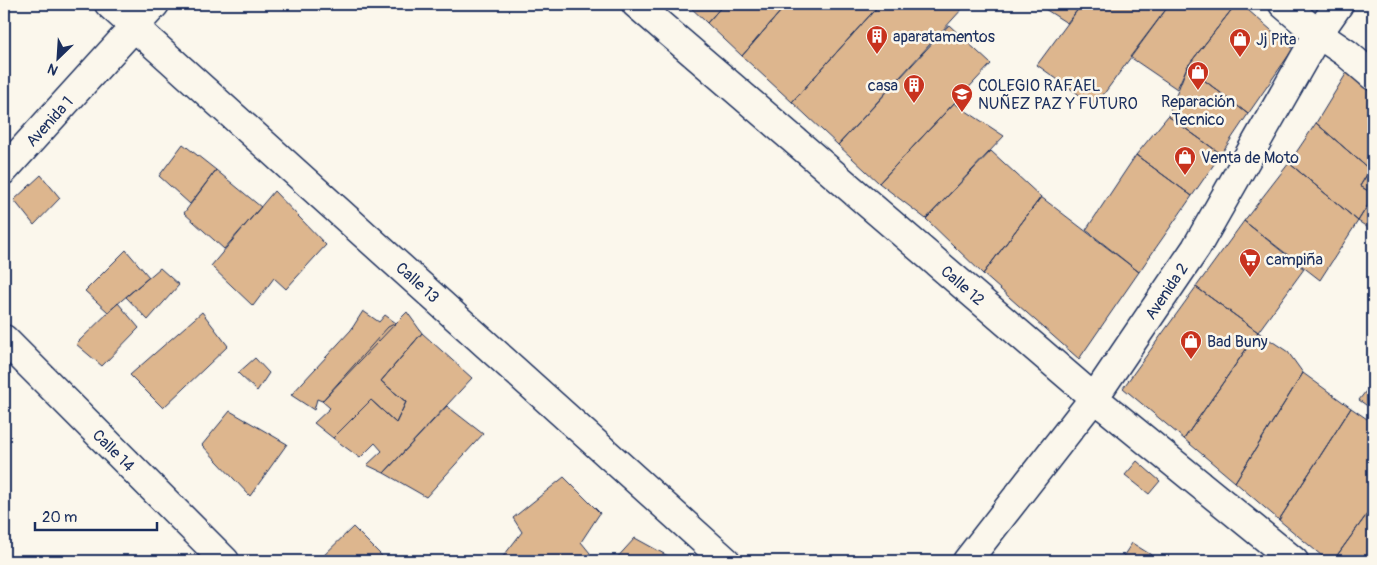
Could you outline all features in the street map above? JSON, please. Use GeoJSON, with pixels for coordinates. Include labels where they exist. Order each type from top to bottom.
{"type":"FeatureCollection","features":[{"type":"Feature","properties":{"kind":"street","name":"Calle 13"},"geometry":{"type":"LineString","coordinates":[[109,4],[726,561]]}},
{"type":"Feature","properties":{"kind":"street","name":"Avenida 1"},"geometry":{"type":"LineString","coordinates":[[4,170],[155,4]]}},
{"type":"Feature","properties":{"kind":"street","name":"Calle 12"},"geometry":{"type":"LineString","coordinates":[[636,4],[1094,398],[1294,561]]}},
{"type":"Feature","properties":{"kind":"street"},"geometry":{"type":"LineString","coordinates":[[1283,4],[1318,34],[1373,76]]}},
{"type":"Feature","properties":{"kind":"street","name":"Avenida 2"},"geometry":{"type":"LineString","coordinates":[[967,561],[1094,398],[1196,248],[1318,34],[1339,4]]}},
{"type":"Feature","properties":{"kind":"street","name":"Calle 14"},"geometry":{"type":"LineString","coordinates":[[4,339],[225,561]]}},
{"type":"Feature","properties":{"kind":"building"},"geometry":{"type":"Polygon","coordinates":[[[687,4],[724,4],[707,23],[687,4]]]}},
{"type":"Feature","properties":{"kind":"building"},"geometry":{"type":"Polygon","coordinates":[[[724,4],[787,4],[742,56],[707,23],[724,4]]]}},
{"type":"Feature","properties":{"kind":"building","name":"casa"},"geometry":{"type":"Polygon","coordinates":[[[787,4],[880,4],[792,102],[742,56],[787,4]]]}},
{"type":"Feature","properties":{"kind":"building","name":"aparatamentos"},"geometry":{"type":"Polygon","coordinates":[[[880,4],[958,4],[963,8],[838,145],[792,102],[880,4]]]}},
{"type":"Feature","properties":{"kind":"building"},"geometry":{"type":"Polygon","coordinates":[[[1037,4],[1082,4],[1067,23],[1037,4]]]}},
{"type":"Feature","properties":{"kind":"building"},"geometry":{"type":"Polygon","coordinates":[[[1082,4],[1170,4],[1095,106],[1037,65],[1082,4]]]}},
{"type":"Feature","properties":{"kind":"building"},"geometry":{"type":"Polygon","coordinates":[[[1170,4],[1236,4],[1187,67],[1177,89],[1130,57],[1170,4]]]}},
{"type":"Feature","properties":{"kind":"building","name":"Jj Pita"},"geometry":{"type":"Polygon","coordinates":[[[1236,4],[1241,4],[1293,49],[1248,114],[1187,67],[1236,4]]]}},
{"type":"Feature","properties":{"kind":"building","name":"casa"},"geometry":{"type":"Polygon","coordinates":[[[949,25],[991,64],[879,183],[838,145],[949,25]]]}},
{"type":"Feature","properties":{"kind":"building","name":"Reparación Tecnico"},"geometry":{"type":"Polygon","coordinates":[[[1187,67],[1248,114],[1221,154],[1168,116],[1187,67]]]}},
{"type":"Feature","properties":{"kind":"building"},"geometry":{"type":"Polygon","coordinates":[[[1349,69],[1373,90],[1373,164],[1370,170],[1316,123],[1349,69]]]}},
{"type":"Feature","properties":{"kind":"building","name":"casa"},"geometry":{"type":"Polygon","coordinates":[[[954,103],[1004,136],[926,219],[879,183],[954,103]]]}},
{"type":"Feature","properties":{"kind":"building","name":"Venta de Moto"},"geometry":{"type":"Polygon","coordinates":[[[1168,116],[1221,154],[1192,196],[1136,155],[1168,116]]]}},
{"type":"Feature","properties":{"kind":"building"},"geometry":{"type":"Polygon","coordinates":[[[1316,123],[1370,170],[1360,186],[1373,194],[1373,197],[1358,221],[1289,163],[1316,123]]]}},
{"type":"Feature","properties":{"kind":"building"},"geometry":{"type":"Polygon","coordinates":[[[183,144],[216,170],[190,204],[159,176],[183,144]]]}},
{"type":"Feature","properties":{"kind":"building"},"geometry":{"type":"Polygon","coordinates":[[[991,151],[1041,197],[983,274],[926,219],[991,151]]]}},
{"type":"Feature","properties":{"kind":"building"},"geometry":{"type":"Polygon","coordinates":[[[1136,155],[1192,196],[1139,272],[1086,230],[1136,155]]]}},
{"type":"Feature","properties":{"kind":"building"},"geometry":{"type":"Polygon","coordinates":[[[1289,163],[1358,221],[1320,280],[1244,221],[1289,163]]]}},
{"type":"Feature","properties":{"kind":"building"},"geometry":{"type":"Polygon","coordinates":[[[1373,164],[1373,194],[1360,186],[1373,164]]]}},
{"type":"Feature","properties":{"kind":"building"},"geometry":{"type":"Polygon","coordinates":[[[216,170],[261,207],[224,249],[184,213],[216,170]]]}},
{"type":"Feature","properties":{"kind":"building"},"geometry":{"type":"Polygon","coordinates":[[[41,175],[60,198],[34,225],[14,200],[41,175]]]}},
{"type":"Feature","properties":{"kind":"building"},"geometry":{"type":"Polygon","coordinates":[[[274,191],[326,245],[286,289],[274,278],[253,306],[211,266],[274,191]]]}},
{"type":"Feature","properties":{"kind":"building"},"geometry":{"type":"Polygon","coordinates":[[[1041,197],[1139,272],[1079,359],[983,274],[1041,197]]]}},
{"type":"Feature","properties":{"kind":"building"},"geometry":{"type":"Polygon","coordinates":[[[1373,197],[1373,231],[1358,221],[1373,197]]]}},
{"type":"Feature","properties":{"kind":"building","name":"campiña"},"geometry":{"type":"Polygon","coordinates":[[[1244,221],[1304,269],[1258,332],[1196,287],[1244,221]]]}},
{"type":"Feature","properties":{"kind":"building"},"geometry":{"type":"Polygon","coordinates":[[[126,250],[149,277],[108,312],[85,291],[126,250]]]}},
{"type":"Feature","properties":{"kind":"building"},"geometry":{"type":"Polygon","coordinates":[[[160,268],[179,285],[148,320],[126,297],[160,268]]]}},
{"type":"Feature","properties":{"kind":"building","name":"Bad Buny"},"geometry":{"type":"Polygon","coordinates":[[[1196,287],[1258,332],[1184,439],[1123,388],[1196,287]]]}},
{"type":"Feature","properties":{"kind":"building"},"geometry":{"type":"Polygon","coordinates":[[[118,303],[139,328],[102,366],[76,344],[118,303]]]}},
{"type":"Feature","properties":{"kind":"building"},"geometry":{"type":"Polygon","coordinates":[[[363,311],[379,322],[385,315],[396,323],[322,401],[317,399],[314,410],[291,395],[351,330],[363,311]]]}},
{"type":"Feature","properties":{"kind":"building"},"geometry":{"type":"Polygon","coordinates":[[[202,312],[228,346],[163,408],[130,375],[202,312]]]}},
{"type":"Feature","properties":{"kind":"building"},"geometry":{"type":"Polygon","coordinates":[[[407,312],[422,333],[381,381],[406,402],[396,423],[371,400],[333,438],[314,423],[330,408],[322,401],[388,327],[396,323],[407,312]]]}},
{"type":"Feature","properties":{"kind":"building"},"geometry":{"type":"Polygon","coordinates":[[[1258,332],[1288,352],[1303,373],[1235,482],[1184,439],[1258,332]]]}},
{"type":"Feature","properties":{"kind":"building"},"geometry":{"type":"Polygon","coordinates":[[[422,333],[472,378],[384,473],[367,465],[382,451],[375,443],[360,458],[333,438],[371,400],[396,423],[406,402],[381,381],[422,333]]]}},
{"type":"Feature","properties":{"kind":"building"},"geometry":{"type":"Polygon","coordinates":[[[255,358],[269,373],[257,391],[238,373],[255,358]]]}},
{"type":"Feature","properties":{"kind":"building"},"geometry":{"type":"Polygon","coordinates":[[[1303,373],[1351,408],[1279,520],[1235,482],[1303,373]]]}},
{"type":"Feature","properties":{"kind":"building"},"geometry":{"type":"Polygon","coordinates":[[[1373,382],[1373,410],[1359,400],[1373,382]]]}},
{"type":"Feature","properties":{"kind":"building"},"geometry":{"type":"Polygon","coordinates":[[[447,406],[483,434],[426,497],[384,473],[447,406]]]}},
{"type":"Feature","properties":{"kind":"building"},"geometry":{"type":"Polygon","coordinates":[[[1351,408],[1373,423],[1373,506],[1333,561],[1328,561],[1279,520],[1351,408]]]}},
{"type":"Feature","properties":{"kind":"building"},"geometry":{"type":"Polygon","coordinates":[[[230,411],[287,444],[250,496],[202,445],[230,411]]]}},
{"type":"Feature","properties":{"kind":"building"},"geometry":{"type":"Polygon","coordinates":[[[1137,461],[1160,481],[1149,494],[1125,475],[1137,461]]]}},
{"type":"Feature","properties":{"kind":"building"},"geometry":{"type":"Polygon","coordinates":[[[564,477],[600,513],[581,542],[590,553],[584,561],[506,561],[502,558],[522,532],[513,518],[564,477]]]}},
{"type":"Feature","properties":{"kind":"building"},"geometry":{"type":"Polygon","coordinates":[[[1373,506],[1373,561],[1333,561],[1373,506]]]}},
{"type":"Feature","properties":{"kind":"building"},"geometry":{"type":"Polygon","coordinates":[[[353,527],[387,561],[318,561],[353,527]]]}},
{"type":"Feature","properties":{"kind":"building"},"geometry":{"type":"Polygon","coordinates":[[[635,538],[677,561],[614,561],[635,538]]]}},
{"type":"Feature","properties":{"kind":"building"},"geometry":{"type":"Polygon","coordinates":[[[1132,543],[1161,561],[1120,561],[1132,543]]]}},
{"type":"Feature","properties":{"kind":"building"},"geometry":{"type":"Polygon","coordinates":[[[1263,555],[1272,561],[1258,561],[1263,555]]]}},
{"type":"Feature","properties":{"kind":"place","name":"aparatamentos"},"geometry":{"type":"Point","coordinates":[877,55]}},
{"type":"Feature","properties":{"kind":"place","name":"Jj Pita"},"geometry":{"type":"Point","coordinates":[1240,58]}},
{"type":"Feature","properties":{"kind":"place","name":"Reparación Tecnico"},"geometry":{"type":"Point","coordinates":[1198,91]}},
{"type":"Feature","properties":{"kind":"place","name":"casa"},"geometry":{"type":"Point","coordinates":[914,104]}},
{"type":"Feature","properties":{"kind":"place","name":"COLEGIO RAFAEL NUÑEZ PAZ Y FUTURO"},"geometry":{"type":"Point","coordinates":[962,113]}},
{"type":"Feature","properties":{"kind":"place","name":"Venta de Moto"},"geometry":{"type":"Point","coordinates":[1185,176]}},
{"type":"Feature","properties":{"kind":"place","name":"campiña"},"geometry":{"type":"Point","coordinates":[1250,278]}},
{"type":"Feature","properties":{"kind":"place","name":"Bad Buny"},"geometry":{"type":"Point","coordinates":[1191,360]}}]}
